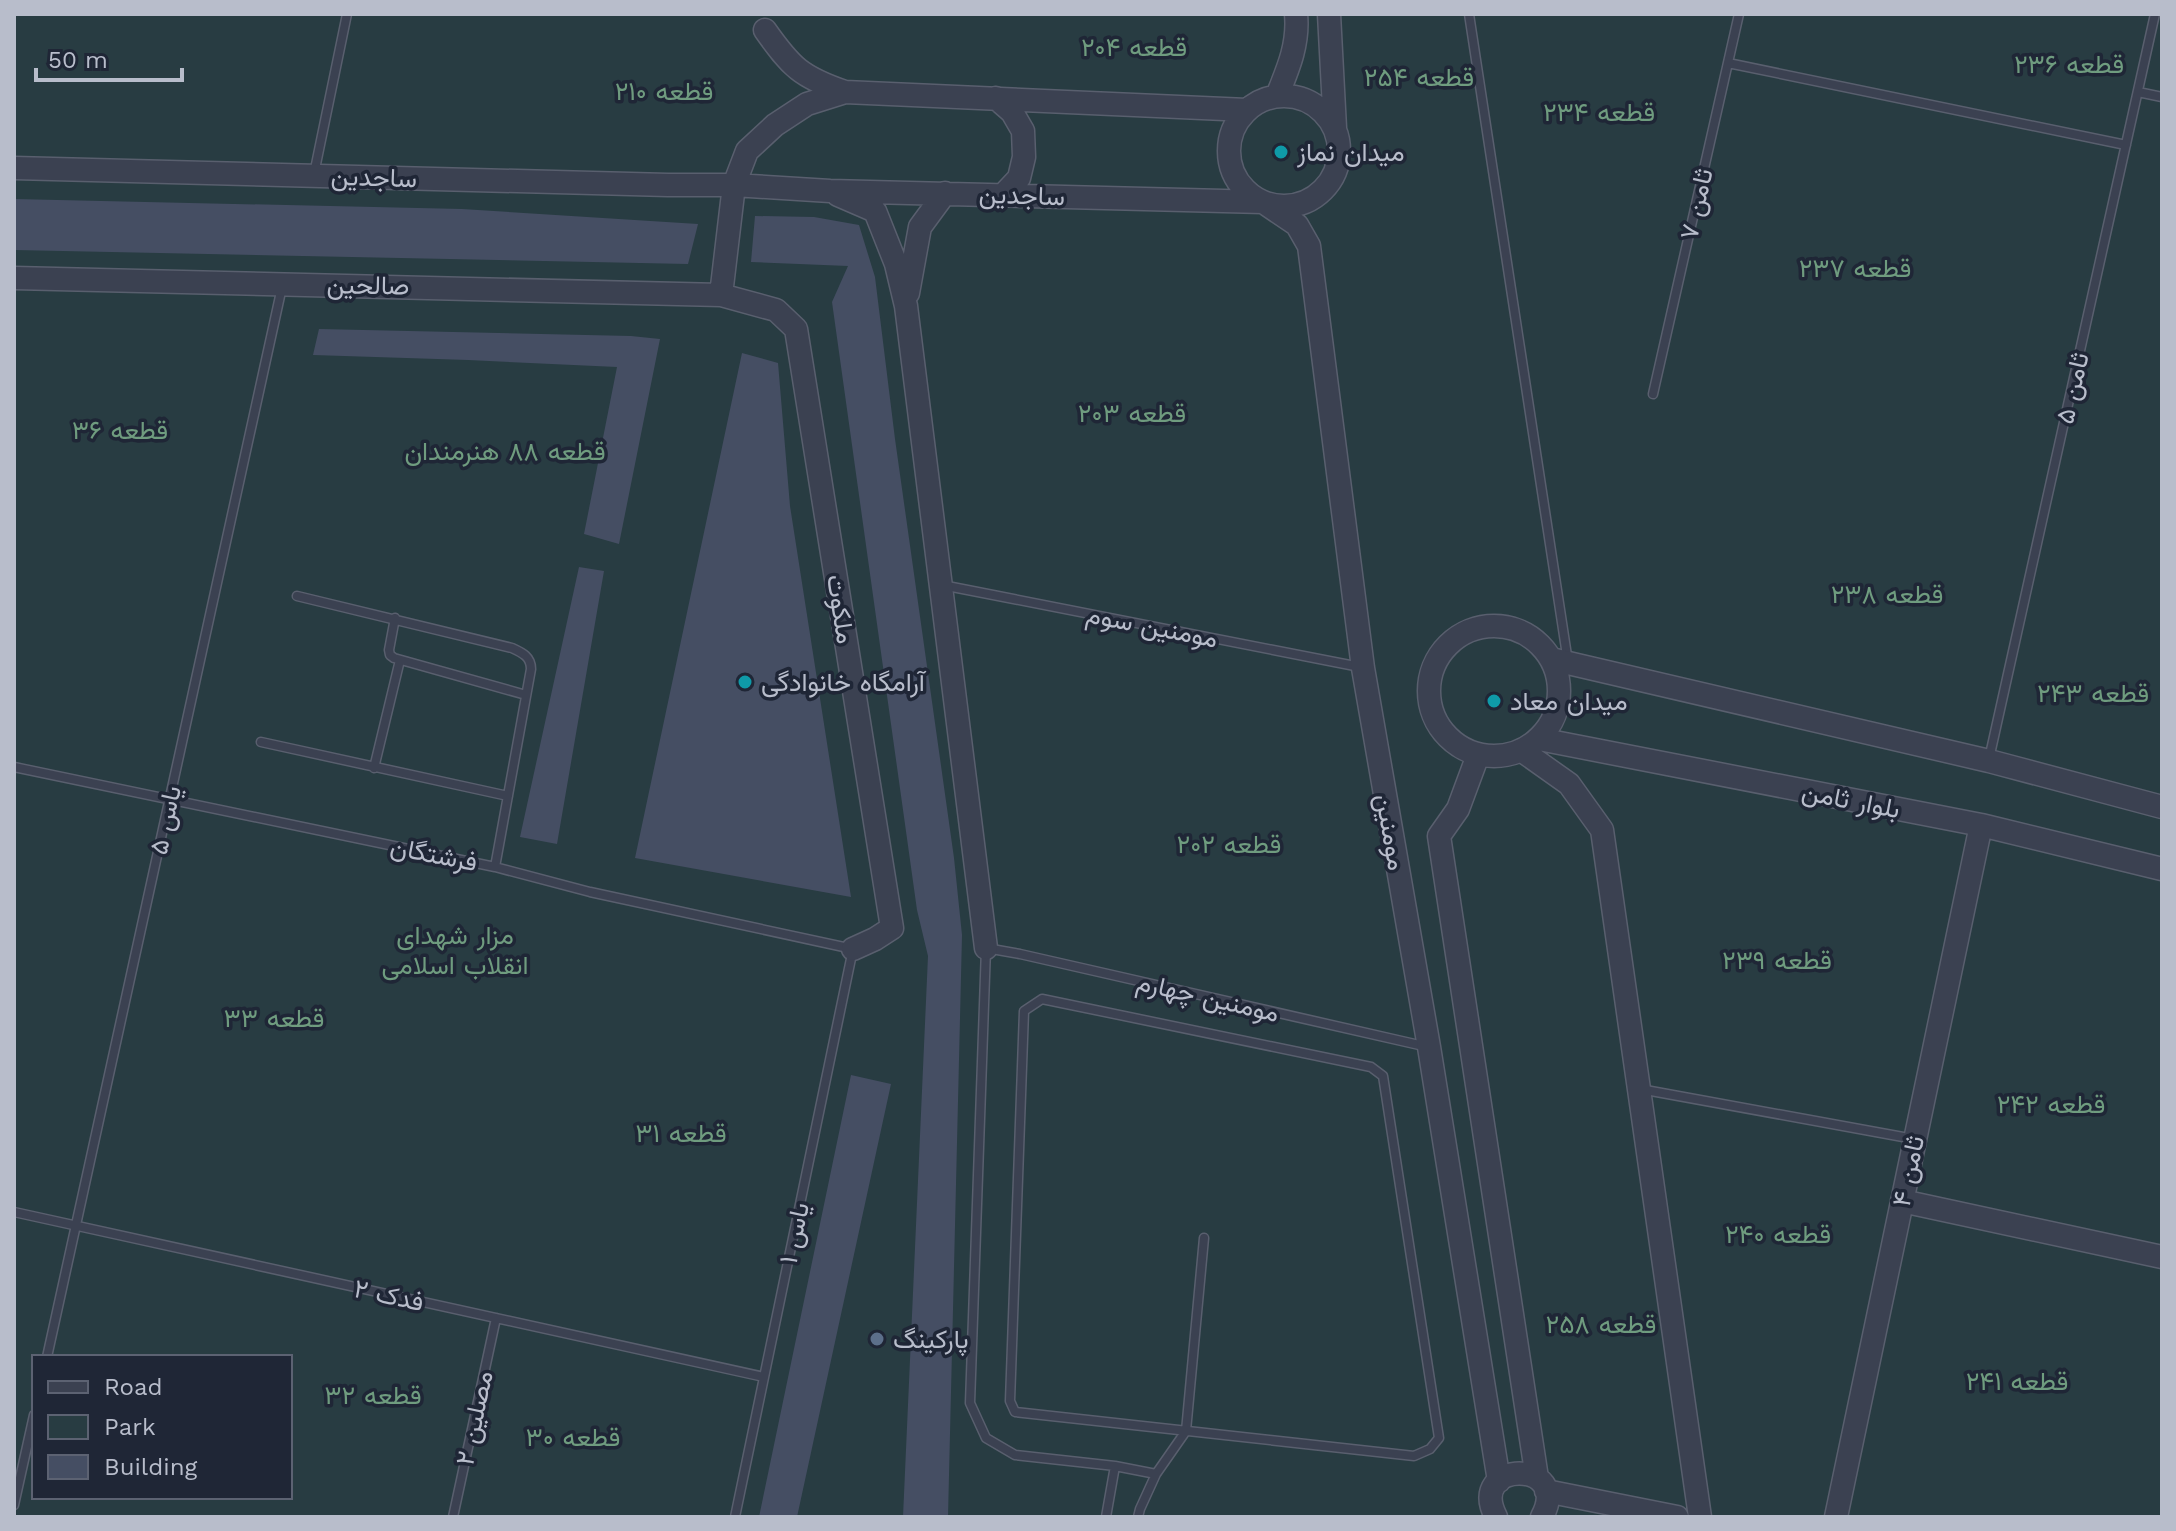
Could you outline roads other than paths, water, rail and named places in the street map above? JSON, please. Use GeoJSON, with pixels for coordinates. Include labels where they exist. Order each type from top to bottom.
{"type":"FeatureCollection","features":[{"type":"Feature","properties":{"kind":"street"},"geometry":{"type":"LineString","coordinates":[[1277,96],[1291,63],[1298,31],[1296,14]]}},
{"type":"Feature","properties":{"kind":"street"},"geometry":{"type":"LineString","coordinates":[[1329,14],[1339,155],[1335,172],[1326,187],[1313,198],[1297,205],[1280,206],[1263,202],[1247,192],[1235,178],[1229,161],[1229,142],[1235,124],[1247,110],[1261,101],[1277,96],[1295,97],[1311,103],[1325,114],[1335,129]]}},
{"type":"Feature","properties":{"kind":"street"},"geometry":{"type":"LineString","coordinates":[[765,30],[785,60],[801,73],[845,92],[1247,110]]}},
{"type":"Feature","properties":{"kind":"street"},"geometry":{"type":"LineString","coordinates":[[721,295],[734,185],[747,151],[775,125],[807,104],[845,92]]}},
{"type":"Feature","properties":{"kind":"street"},"geometry":{"type":"LineString","coordinates":[[996,98],[1012,112],[1023,131],[1024,157],[1019,178],[1003,195]]}},
{"type":"Feature","properties":{"kind":"street","name":"ساجدین"},"geometry":{"type":"LineString","coordinates":[[14,168],[734,185],[830,191],[1263,202]]}},
{"type":"Feature","properties":{"kind":"street"},"geometry":{"type":"LineString","coordinates":[[830,191],[875,211],[896,264],[906,306],[986,948]]}},
{"type":"Feature","properties":{"kind":"street"},"geometry":{"type":"LineString","coordinates":[[906,306],[920,227],[945,193]]}},
{"type":"Feature","properties":{"kind":"street","name":"مومنین"},"geometry":{"type":"LineString","coordinates":[[1263,202],[1297,225],[1309,246],[1363,668],[1429,1047],[1499,1481]]}},
{"type":"Feature","properties":{"kind":"street","name":"صالحین"},"geometry":{"type":"LineString","coordinates":[[14,278],[721,295]]}},
{"type":"Feature","properties":{"kind":"street","name":"ملکوت"},"geometry":{"type":"LineString","coordinates":[[721,295],[776,310],[796,329],[892,928],[853,949]]}},
{"type":"Feature","properties":{"kind":"street"},"geometry":{"type":"LineString","coordinates":[[1560,661],[1559,701],[1552,722],[1530,744],[1500,756],[1478,755],[1450,739],[1432,713],[1428,691],[1432,670],[1442,651],[1458,636],[1477,628],[1499,625],[1520,631],[1560,661],[1989,761],[2162,807]]}},
{"type":"Feature","properties":{"kind":"street"},"geometry":{"type":"LineString","coordinates":[[1530,744],[1569,784],[1602,830],[1700,1517]]}},
{"type":"Feature","properties":{"kind":"street","name":"بلوار ثامن"},"geometry":{"type":"LineString","coordinates":[[1530,744],[1981,825],[2162,869]]}},
{"type":"Feature","properties":{"kind":"street","name":"مومنین"},"geometry":{"type":"LineString","coordinates":[[1478,755],[1458,809],[1439,836],[1546,1503]]}},
{"type":"Feature","properties":{"kind":"street","name":"ثامن ۴"},"geometry":{"type":"LineString","coordinates":[[1836,1517],[1981,825]]}},
{"type":"Feature","properties":{"kind":"street"},"geometry":{"type":"LineString","coordinates":[[1902,1201],[2162,1257]]}},
{"type":"Feature","properties":{"kind":"street"},"geometry":{"type":"LineString","coordinates":[[1496,1517],[1491,1501],[1495,1487],[1513,1473],[1522,1472],[1546,1503],[1677,1517]]}},
{"type":"Feature","properties":{"kind":"lane"},"geometry":{"type":"LineString","coordinates":[[314,176],[347,14]]}},
{"type":"Feature","properties":{"kind":"lane"},"geometry":{"type":"LineString","coordinates":[[1469,14],[1560,661]]}},
{"type":"Feature","properties":{"kind":"lane","name":"ثامن ۷"},"geometry":{"type":"LineString","coordinates":[[1653,394],[1739,14]]}},
{"type":"Feature","properties":{"kind":"lane","name":"ثامن ۵"},"geometry":{"type":"LineString","coordinates":[[1989,761],[2155,14]]}},
{"type":"Feature","properties":{"kind":"lane"},"geometry":{"type":"LineString","coordinates":[[1728,63],[2126,145]]}},
{"type":"Feature","properties":{"kind":"lane"},"geometry":{"type":"LineString","coordinates":[[2138,92],[2162,97]]}},
{"type":"Feature","properties":{"kind":"lane","name":"یاس ۵"},"geometry":{"type":"LineString","coordinates":[[47,1355],[283,283]]}},
{"type":"Feature","properties":{"kind":"lane","name":"مومنین سوم"},"geometry":{"type":"LineString","coordinates":[[941,585],[1363,668]]}},
{"type":"Feature","properties":{"kind":"lane"},"geometry":{"type":"LineString","coordinates":[[297,596],[519,651],[531,662],[495,867]]}},
{"type":"Feature","properties":{"kind":"lane"},"geometry":{"type":"LineString","coordinates":[[395,618],[390,655],[526,695]]}},
{"type":"Feature","properties":{"kind":"lane"},"geometry":{"type":"LineString","coordinates":[[374,768],[400,660]]}},
{"type":"Feature","properties":{"kind":"lane"},"geometry":{"type":"LineString","coordinates":[[261,742],[508,796]]}},
{"type":"Feature","properties":{"kind":"lane","name":"فرشتگان"},"geometry":{"type":"LineString","coordinates":[[14,767],[495,867],[590,892],[853,949]]}},
{"type":"Feature","properties":{"kind":"lane"},"geometry":{"type":"LineString","coordinates":[[986,948],[970,1403],[986,1438],[1015,1455],[1115,1466],[1156,1474]]}},
{"type":"Feature","properties":{"kind":"lane","name":"مومنین چهارم"},"geometry":{"type":"LineString","coordinates":[[986,948],[1429,1047]]}},
{"type":"Feature","properties":{"kind":"lane","name":"یاس ۱"},"geometry":{"type":"LineString","coordinates":[[735,1517],[853,949]]}},
{"type":"Feature","properties":{"kind":"lane"},"geometry":{"type":"LineString","coordinates":[[1042,999],[1371,1067],[1383,1076],[1439,1438],[1430,1449],[1414,1456],[1186,1431],[1015,1412],[1010,1401],[1024,1011],[1042,999]]}},
{"type":"Feature","properties":{"kind":"lane"},"geometry":{"type":"LineString","coordinates":[[1640,1089],[1915,1139]]}},
{"type":"Feature","properties":{"kind":"lane","name":"فدک ۲"},"geometry":{"type":"LineString","coordinates":[[14,1212],[764,1377]]}},
{"type":"Feature","properties":{"kind":"lane"},"geometry":{"type":"LineString","coordinates":[[1138,1517],[1156,1474],[1186,1431],[1204,1238]]}},
{"type":"Feature","properties":{"kind":"lane","name":"مصلین ۲"},"geometry":{"type":"LineString","coordinates":[[453,1517],[496,1318]]}},
{"type":"Feature","properties":{"kind":"lane"},"geometry":{"type":"LineString","coordinates":[[14,1505],[32,1424]]}},
{"type":"Feature","properties":{"kind":"lane"},"geometry":{"type":"LineString","coordinates":[[1106,1517],[1115,1466]]}},
{"type":"Feature","properties":{"kind":"place","name":"میدان نماز"},"geometry":{"type":"Point","coordinates":[1281,152]}},
{"type":"Feature","properties":{"kind":"place","name":"آرامگاه خانوادگی"},"geometry":{"type":"Point","coordinates":[745,682]}},
{"type":"Feature","properties":{"kind":"place","name":"میدان معاد"},"geometry":{"type":"Point","coordinates":[1494,701]}},
{"type":"Feature","properties":{"kind":"place","name":"پارکینگ"},"geometry":{"type":"Point","coordinates":[877,1339]}},
{"type":"Feature","properties":{"kind":"park label","name":"قطعه ۲۰۴"},"geometry":{"type":"Point","coordinates":[1134,47]}},
{"type":"Feature","properties":{"kind":"park label","name":"قطعه ۲۳۶"},"geometry":{"type":"Point","coordinates":[2069,64]}},
{"type":"Feature","properties":{"kind":"park label","name":"قطعه ۲۵۴"},"geometry":{"type":"Point","coordinates":[1419,77]}},
{"type":"Feature","properties":{"kind":"park label","name":"قطعه ۲۱۰"},"geometry":{"type":"Point","coordinates":[664,91]}},
{"type":"Feature","properties":{"kind":"park label","name":"قطعه ۲۳۴"},"geometry":{"type":"Point","coordinates":[1599,112]}},
{"type":"Feature","properties":{"kind":"park label","name":"قطعه ۲۳۷"},"geometry":{"type":"Point","coordinates":[1855,268]}},
{"type":"Feature","properties":{"kind":"park label","name":"قطعه ۲۰۳"},"geometry":{"type":"Point","coordinates":[1132,413]}},
{"type":"Feature","properties":{"kind":"park label","name":"قطعه ۳۶"},"geometry":{"type":"Point","coordinates":[120,430]}},
{"type":"Feature","properties":{"kind":"park label","name":"قطعه ۸۸ هنرمندان"},"geometry":{"type":"Point","coordinates":[505,451]}},
{"type":"Feature","properties":{"kind":"park label","name":"قطعه ۲۳۸"},"geometry":{"type":"Point","coordinates":[1887,594]}},
{"type":"Feature","properties":{"kind":"park label","name":"قطعه ۲۴۳"},"geometry":{"type":"Point","coordinates":[2093,693]}},
{"type":"Feature","properties":{"kind":"park label","name":"قطعه ۲۰۲"},"geometry":{"type":"Point","coordinates":[1229,844]}},
{"type":"Feature","properties":{"kind":"park label","name":"مزار شهدای انقلاب اسلامی"},"geometry":{"type":"Point","coordinates":[455,950]}},
{"type":"Feature","properties":{"kind":"park label","name":"قطعه ۲۳۹"},"geometry":{"type":"Point","coordinates":[1777,960]}},
{"type":"Feature","properties":{"kind":"park label","name":"قطعه ۳۳"},"geometry":{"type":"Point","coordinates":[274,1018]}},
{"type":"Feature","properties":{"kind":"park label","name":"قطعه ۲۴۲"},"geometry":{"type":"Point","coordinates":[2051,1104]}},
{"type":"Feature","properties":{"kind":"park label","name":"قطعه ۳۱"},"geometry":{"type":"Point","coordinates":[681,1133]}},
{"type":"Feature","properties":{"kind":"park label","name":"قطعه ۲۴۰"},"geometry":{"type":"Point","coordinates":[1778,1234]}},
{"type":"Feature","properties":{"kind":"park label","name":"قطعه ۲۵۸"},"geometry":{"type":"Point","coordinates":[1601,1324]}},
{"type":"Feature","properties":{"kind":"park label","name":"قطعه ۲۴۱"},"geometry":{"type":"Point","coordinates":[2017,1381]}},
{"type":"Feature","properties":{"kind":"park label","name":"قطعه ۳۲"},"geometry":{"type":"Point","coordinates":[373,1395]}},
{"type":"Feature","properties":{"kind":"park label","name":"قطعه ۳۰"},"geometry":{"type":"Point","coordinates":[573,1437]}}]}
